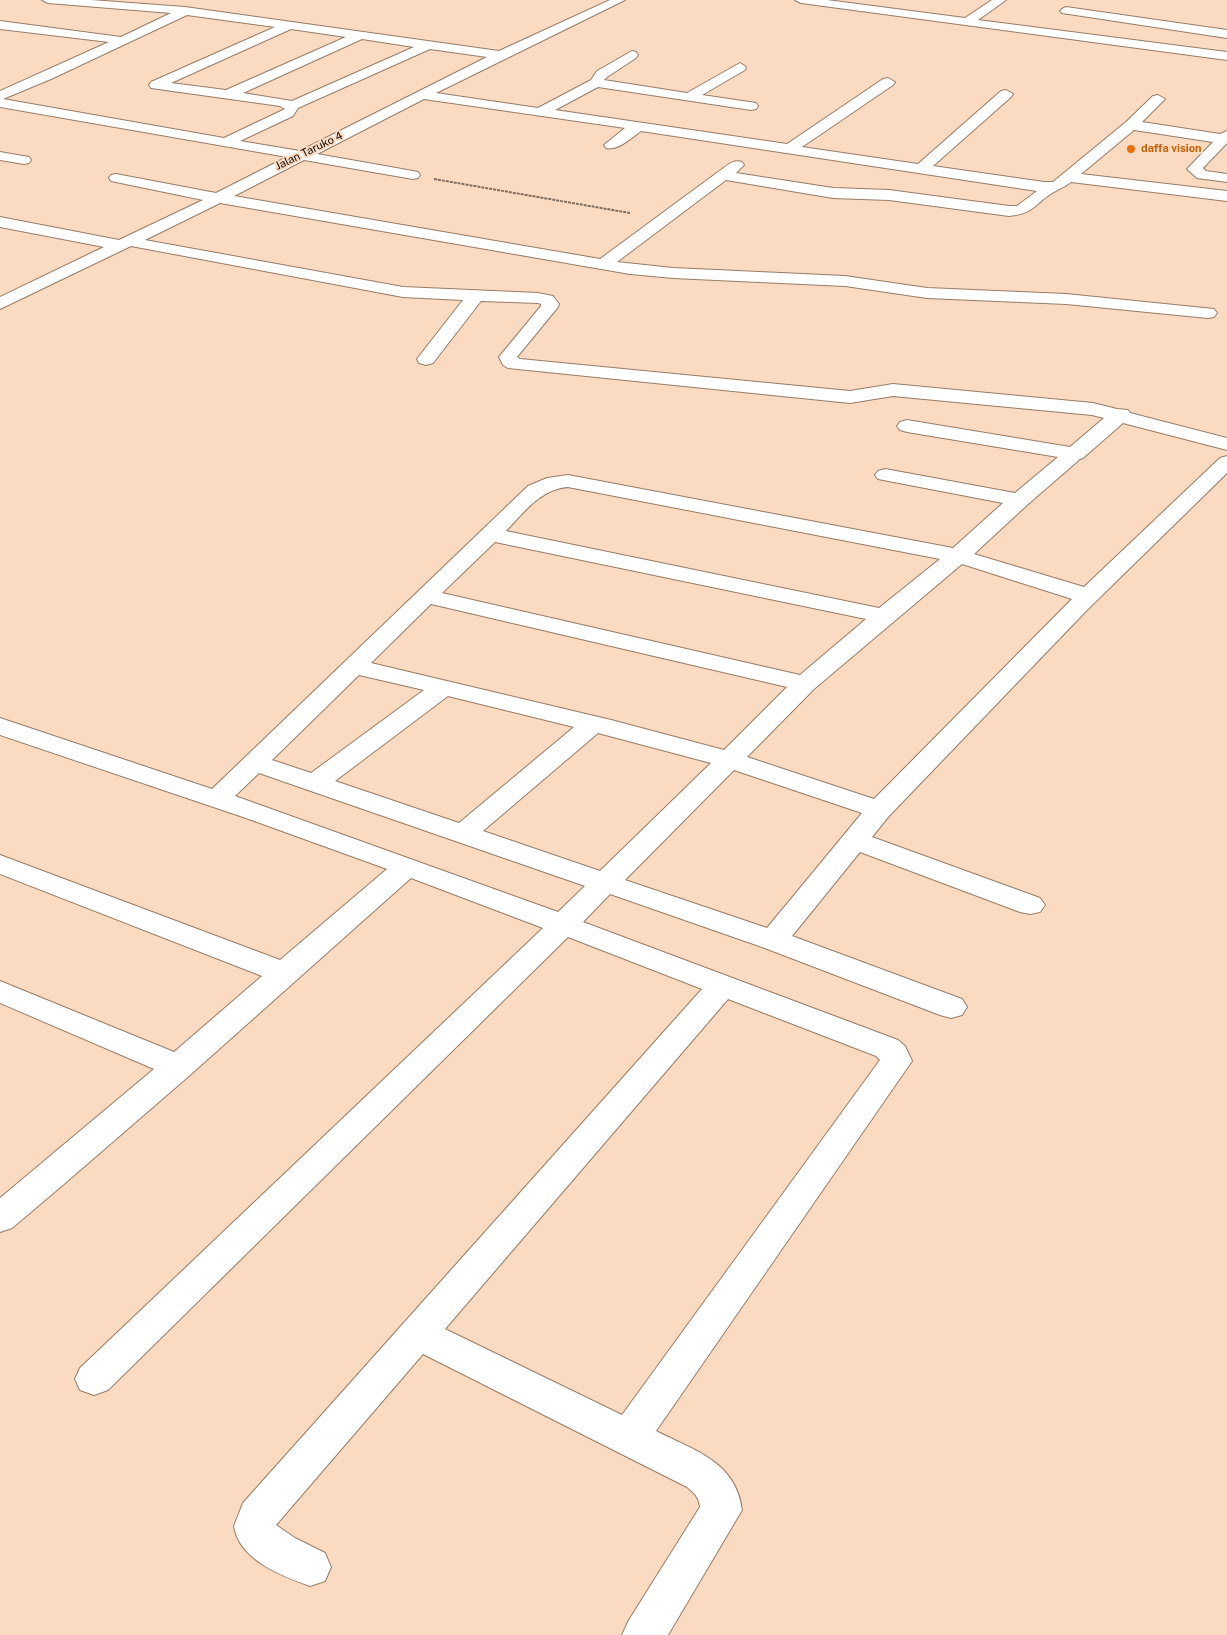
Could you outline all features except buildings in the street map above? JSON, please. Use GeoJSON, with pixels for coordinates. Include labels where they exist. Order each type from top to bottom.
{"type":"FeatureCollection","features":[{"type":"Feature","properties":{"kind":"street"},"geometry":{"type":"LineString","coordinates":[[48,0],[185,11],[501,55]]}},
{"type":"Feature","properties":{"kind":"street"},"geometry":{"type":"LineString","coordinates":[[801,0],[833,2],[901,13],[1227,56]]}},
{"type":"Feature","properties":{"kind":"street"},"geometry":{"type":"LineString","coordinates":[[968,21],[1000,0]]}},
{"type":"Feature","properties":{"kind":"street"},"geometry":{"type":"LineString","coordinates":[[1040,30],[1079,1],[1073,0]]}},
{"type":"Feature","properties":{"kind":"street"},"geometry":{"type":"LineString","coordinates":[[590,2],[614,2]]}},
{"type":"Feature","properties":{"kind":"street","name":"Jalan Taruko 4"},"geometry":{"type":"LineString","coordinates":[[4,299],[218,198],[299,155],[424,95],[501,55],[614,2]]}},
{"type":"Feature","properties":{"kind":"street"},"geometry":{"type":"LineString","coordinates":[[0,96],[57,72],[120,40],[185,11],[208,3]]}},
{"type":"Feature","properties":{"kind":"street"},"geometry":{"type":"LineString","coordinates":[[901,13],[913,4]]}},
{"type":"Feature","properties":{"kind":"street"},"geometry":{"type":"LineString","coordinates":[[1059,16],[1227,34]]}},
{"type":"Feature","properties":{"kind":"street"},"geometry":{"type":"LineString","coordinates":[[0,25],[120,40]]}},
{"type":"Feature","properties":{"kind":"street"},"geometry":{"type":"LineString","coordinates":[[288,26],[156,85],[283,102],[292,106],[428,45]]}},
{"type":"Feature","properties":{"kind":"street"},"geometry":{"type":"LineString","coordinates":[[8,39],[32,29]]}},
{"type":"Feature","properties":{"kind":"street"},"geometry":{"type":"LineString","coordinates":[[229,94],[361,35]]}},
{"type":"Feature","properties":{"kind":"street"},"geometry":{"type":"LineString","coordinates":[[540,112],[596,83],[602,74],[632,55]]}},
{"type":"Feature","properties":{"kind":"street"},"geometry":{"type":"LineString","coordinates":[[689,97],[740,67]]}},
{"type":"Feature","properties":{"kind":"street"},"geometry":{"type":"LineString","coordinates":[[788,150],[888,82]]}},
{"type":"Feature","properties":{"kind":"street"},"geometry":{"type":"LineString","coordinates":[[596,83],[751,106]]}},
{"type":"Feature","properties":{"kind":"street"},"geometry":{"type":"LineString","coordinates":[[922,169],[1006,94]]}},
{"type":"Feature","properties":{"kind":"street"},"geometry":{"type":"LineString","coordinates":[[424,95],[1019,184],[1051,187],[1057,186],[1068,177],[1131,125],[1158,99]]}},
{"type":"Feature","properties":{"kind":"street"},"geometry":{"type":"LineString","coordinates":[[0,103],[413,175]]}},
{"type":"Feature","properties":{"kind":"street"},"geometry":{"type":"LineString","coordinates":[[226,142],[288,113],[291,111],[292,106]]}},
{"type":"Feature","properties":{"kind":"street"},"geometry":{"type":"LineString","coordinates":[[1131,125],[1225,137]]}},
{"type":"Feature","properties":{"kind":"street"},"geometry":{"type":"LineString","coordinates":[[611,145],[638,126]]}},
{"type":"Feature","properties":{"kind":"street"},"geometry":{"type":"LineString","coordinates":[[1225,137],[1194,169],[1196,173],[1202,175],[1227,178]]}},
{"type":"Feature","properties":{"kind":"street"},"geometry":{"type":"LineString","coordinates":[[604,264],[663,218],[764,146]]}},
{"type":"Feature","properties":{"kind":"street"},"geometry":{"type":"LineString","coordinates":[[0,156],[24,160]]}},
{"type":"Feature","properties":{"kind":"street"},"geometry":{"type":"LineString","coordinates":[[723,175],[832,193],[889,194],[1009,212],[1021,210],[1051,187]]}},
{"type":"Feature","properties":{"kind":"street"},"geometry":{"type":"LineString","coordinates":[[1068,177],[1227,196]]}},
{"type":"Feature","properties":{"kind":"street"},"geometry":{"type":"LineString","coordinates":[[116,178],[218,198],[604,264],[673,273],[845,281],[927,292],[1066,299],[1208,313]]}},
{"type":"Feature","properties":{"kind":"street"},"geometry":{"type":"LineString","coordinates":[[0,222],[403,292],[538,298],[549,302],[549,307],[508,357],[515,364],[850,397],[893,390],[1093,408],[1227,444]]}},
{"type":"Feature","properties":{"kind":"street"},"geometry":{"type":"LineString","coordinates":[[426,359],[476,296]]}},
{"type":"Feature","properties":{"kind":"street"},"geometry":{"type":"LineString","coordinates":[[954,434],[990,399]]}},
{"type":"Feature","properties":{"kind":"street"},"geometry":{"type":"LineString","coordinates":[[94,1379],[606,883],[805,684],[958,556],[1018,500],[1076,454],[1121,414]]}},
{"type":"Feature","properties":{"kind":"street"},"geometry":{"type":"LineString","coordinates":[[906,426],[1076,454]]}},
{"type":"Feature","properties":{"kind":"street"},"geometry":{"type":"LineString","coordinates":[[773,940],[879,810],[1088,596],[1227,462]]}},
{"type":"Feature","properties":{"kind":"street"},"geometry":{"type":"LineString","coordinates":[[885,475],[1018,500]]}},
{"type":"Feature","properties":{"kind":"street"},"geometry":{"type":"LineString","coordinates":[[217,799],[535,490],[554,482],[568,481],[958,556],[1088,596]]}},
{"type":"Feature","properties":{"kind":"street"},"geometry":{"type":"LineString","coordinates":[[490,534],[884,616]]}},
{"type":"Feature","properties":{"kind":"street"},"geometry":{"type":"LineString","coordinates":[[426,596],[805,684]]}},
{"type":"Feature","properties":{"kind":"street"},"geometry":{"type":"LineString","coordinates":[[353,666],[593,724],[731,760],[879,810]]}},
{"type":"Feature","properties":{"kind":"street"},"geometry":{"type":"LineString","coordinates":[[315,783],[443,688]]}},
{"type":"Feature","properties":{"kind":"street"},"geometry":{"type":"LineString","coordinates":[[463,834],[593,724]]}},
{"type":"Feature","properties":{"kind":"street"},"geometry":{"type":"LineString","coordinates":[[0,726],[217,799],[408,867],[887,1048],[894,1054],[896,1061],[629,1437]]}},
{"type":"Feature","properties":{"kind":"street"},"geometry":{"type":"LineString","coordinates":[[254,763],[773,940],[951,1007]]}},
{"type":"Feature","properties":{"kind":"street"},"geometry":{"type":"LineString","coordinates":[[854,842],[897,855],[1030,905]]}},
{"type":"Feature","properties":{"kind":"street"},"geometry":{"type":"LineString","coordinates":[[0,864],[283,973]]}},
{"type":"Feature","properties":{"kind":"street"},"geometry":{"type":"LineString","coordinates":[[7,1204],[179,1067],[283,973],[408,867]]}},
{"type":"Feature","properties":{"kind":"street"},"geometry":{"type":"LineString","coordinates":[[310,1566],[269,1544],[260,1537],[255,1531],[254,1525],[258,1516],[723,986]]}},
{"type":"Feature","properties":{"kind":"street"},"geometry":{"type":"LineString","coordinates":[[0,992],[179,1067]]}},
{"type":"Feature","properties":{"kind":"street"},"geometry":{"type":"LineString","coordinates":[[419,1334],[629,1437],[701,1474],[710,1481],[720,1497],[721,1510],[644,1635]]}},
{"type":"Feature","properties":{"kind":"path"},"geometry":{"type":"LineString","coordinates":[[413,175],[663,218]]}},
{"type":"Feature","properties":{"kind":"place","name":"daffa vision"},"geometry":{"type":"Point","coordinates":[1131,149]}}]}
